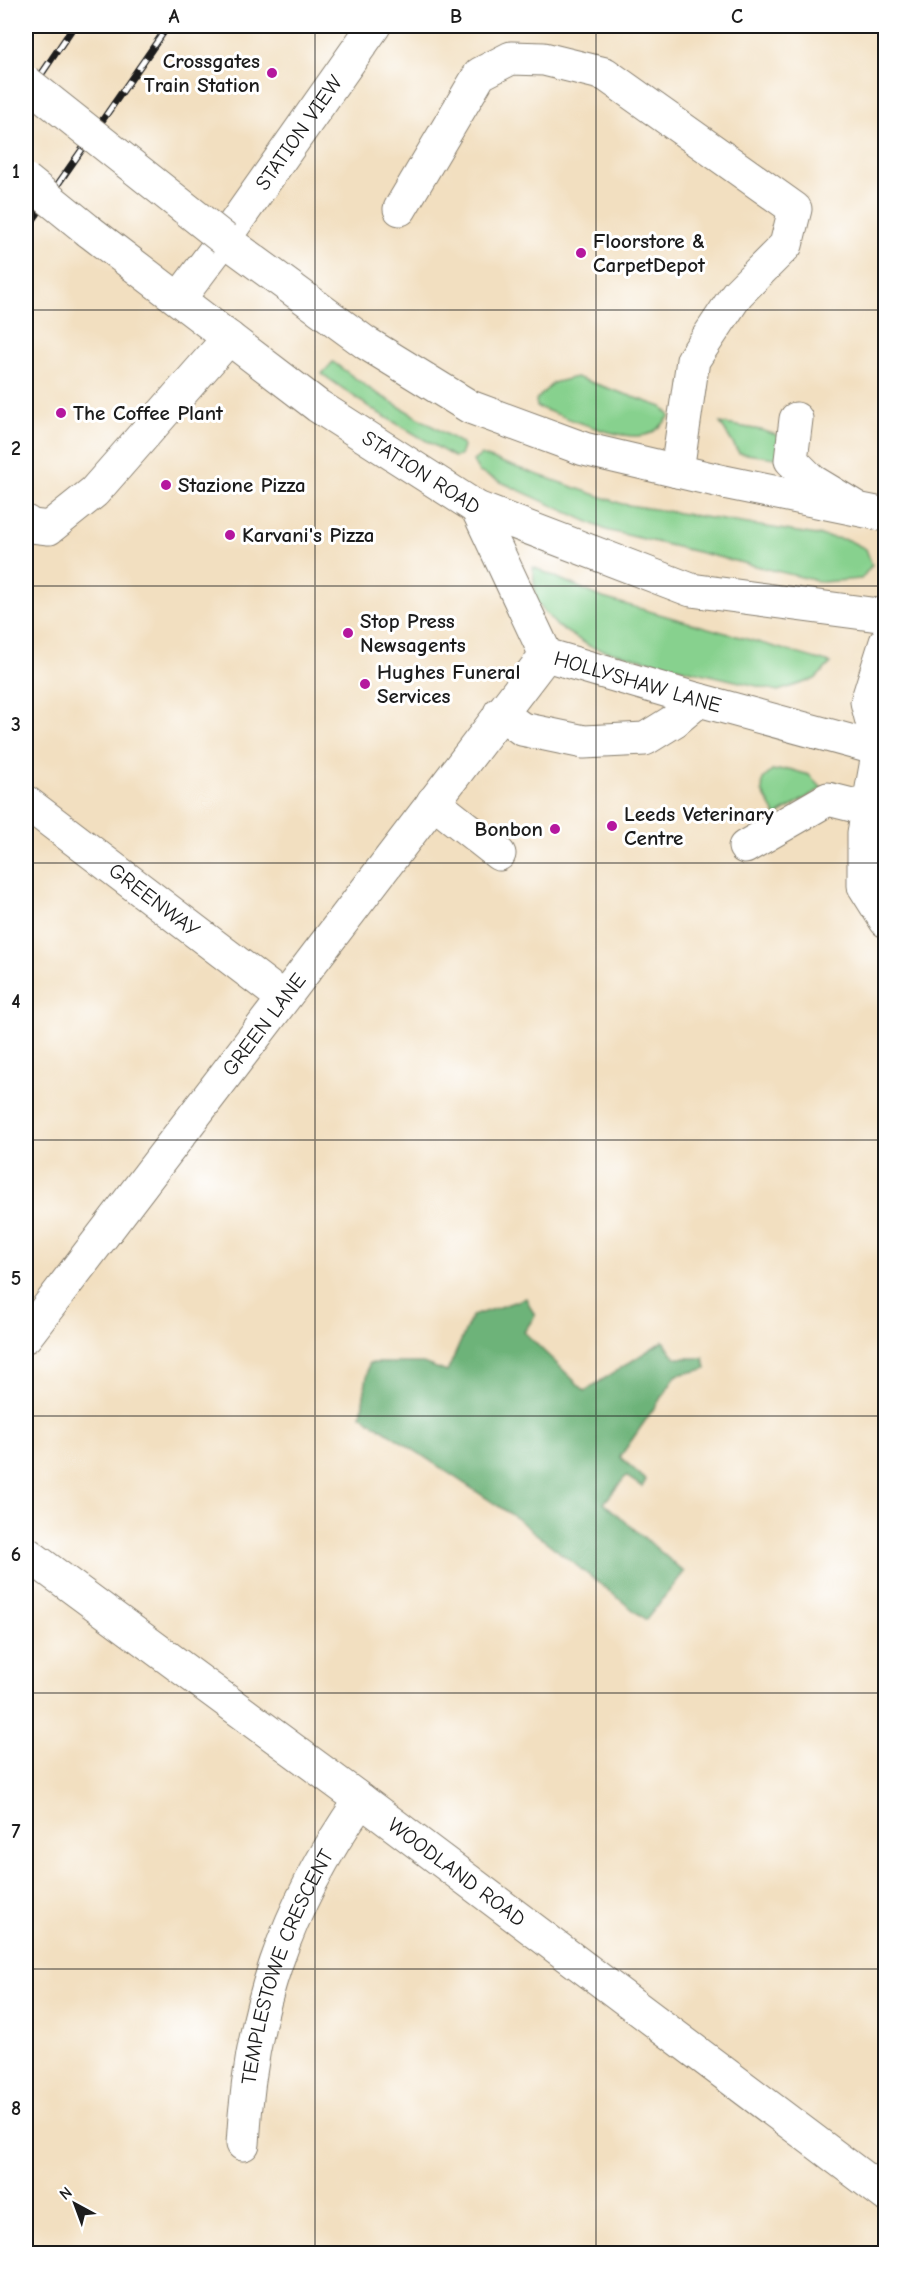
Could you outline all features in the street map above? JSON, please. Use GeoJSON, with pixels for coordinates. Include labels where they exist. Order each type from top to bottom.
{"type":"FeatureCollection","features":[{"type":"Feature","properties":{"kind":"street","name":"STATION VIEW"},"geometry":{"type":"LineString","coordinates":[[179,299],[374,26]]}},
{"type":"Feature","properties":{"kind":"street"},"geometry":{"type":"LineString","coordinates":[[400,209],[480,74],[511,58],[544,59],[605,74],[795,209],[786,245],[737,294],[693,360],[677,471]]}},
{"type":"Feature","properties":{"kind":"street"},"geometry":{"type":"LineString","coordinates":[[26,82],[224,239],[366,343],[470,407],[584,449],[873,512]]}},
{"type":"Feature","properties":{"kind":"street","name":"STATION ROAD"},"geometry":{"type":"LineString","coordinates":[[26,180],[318,406],[477,508],[692,590],[885,616]]}},
{"type":"Feature","properties":{"kind":"street"},"geometry":{"type":"LineString","coordinates":[[26,522],[32,526],[49,528],[94,492],[229,338]]}},
{"type":"Feature","properties":{"kind":"street"},"geometry":{"type":"LineString","coordinates":[[795,419],[791,460],[812,481],[873,512],[885,533]]}},
{"type":"Feature","properties":{"kind":"street","name":"HOLLYSHAW LANE"},"geometry":{"type":"LineString","coordinates":[[477,508],[546,655],[699,700],[883,748]]}},
{"type":"Feature","properties":{"kind":"street"},"geometry":{"type":"LineString","coordinates":[[885,642],[867,702],[883,748],[864,833],[864,886],[885,921]]}},
{"type":"Feature","properties":{"kind":"street","name":"GREEN LANE"},"geometry":{"type":"LineString","coordinates":[[26,1336],[546,655]]}},
{"type":"Feature","properties":{"kind":"street"},"geometry":{"type":"LineString","coordinates":[[500,713],[522,729],[584,742],[645,739],[674,721],[699,700]]}},
{"type":"Feature","properties":{"kind":"street"},"geometry":{"type":"LineString","coordinates":[[746,847],[828,799],[868,809]]}},
{"type":"Feature","properties":{"kind":"street"},"geometry":{"type":"LineString","coordinates":[[433,802],[499,854]]}},
{"type":"Feature","properties":{"kind":"street","name":"GREENWAY"},"geometry":{"type":"LineString","coordinates":[[27,803],[283,998]]}},
{"type":"Feature","properties":{"kind":"street","name":"WOODLAND ROAD"},"geometry":{"type":"LineString","coordinates":[[26,1553],[361,1800],[885,2195]]}},
{"type":"Feature","properties":{"kind":"street","name":"TEMPLESTOWE CRESCENT"},"geometry":{"type":"LineString","coordinates":[[243,2144],[246,2089],[253,2045],[276,1958],[312,1876],[361,1800]]}},
{"type":"Feature","properties":{"kind":"green space"},"geometry":{"type":"Polygon","coordinates":[[[333,362],[373,391],[461,443],[463,447],[460,456],[454,457],[375,411],[322,374],[333,362]]]}},
{"type":"Feature","properties":{"kind":"green space"},"geometry":{"type":"Polygon","coordinates":[[[576,377],[662,407],[670,416],[649,434],[638,436],[609,432],[537,407],[536,400],[553,383],[576,377]]]}},
{"type":"Feature","properties":{"kind":"green space"},"geometry":{"type":"Polygon","coordinates":[[[720,423],[761,430],[783,437],[782,459],[739,453],[720,423]]]}},
{"type":"Feature","properties":{"kind":"green space"},"geometry":{"type":"Polygon","coordinates":[[[481,455],[622,504],[848,540],[866,549],[872,565],[861,579],[822,582],[606,530],[479,472],[473,461],[481,455]]]}},
{"type":"Feature","properties":{"kind":"green space"},"geometry":{"type":"Polygon","coordinates":[[[533,567],[603,598],[831,663],[815,679],[778,691],[591,647],[557,626],[536,602],[533,567]]]}},
{"type":"Feature","properties":{"kind":"green space"},"geometry":{"type":"Polygon","coordinates":[[[789,769],[809,775],[822,788],[776,816],[762,791],[763,779],[772,771],[789,769]]]}},
{"type":"Feature","properties":{"kind":"green space"},"geometry":{"type":"Polygon","coordinates":[[[526,1298],[535,1316],[524,1332],[585,1391],[663,1341],[676,1358],[704,1358],[706,1369],[677,1375],[620,1457],[646,1480],[642,1487],[626,1476],[604,1503],[684,1572],[646,1620],[512,1515],[361,1415],[369,1363],[423,1363],[447,1372],[472,1316],[526,1298]]]}},
{"type":"Feature","properties":{"kind":"railway"},"geometry":{"type":"LineString","coordinates":[[26,97],[74,26]]}},
{"type":"Feature","properties":{"kind":"railway"},"geometry":{"type":"LineString","coordinates":[[26,230],[168,26]]}},
{"type":"Feature","properties":{"kind":"place","name":"Crossgates Train Station"},"geometry":{"type":"Point","coordinates":[272,73]}},
{"type":"Feature","properties":{"kind":"place","name":"Floorstore & CarpetDepot"},"geometry":{"type":"Point","coordinates":[581,253]}},
{"type":"Feature","properties":{"kind":"place","name":"The Coffee Plant"},"geometry":{"type":"Point","coordinates":[61,413]}},
{"type":"Feature","properties":{"kind":"place","name":"Stazione Pizza"},"geometry":{"type":"Point","coordinates":[166,485]}},
{"type":"Feature","properties":{"kind":"place","name":"Karvani's Pizza"},"geometry":{"type":"Point","coordinates":[230,535]}},
{"type":"Feature","properties":{"kind":"place","name":"Stop Press Newsagents"},"geometry":{"type":"Point","coordinates":[348,633]}},
{"type":"Feature","properties":{"kind":"place","name":"Hughes Funeral Services"},"geometry":{"type":"Point","coordinates":[365,684]}},
{"type":"Feature","properties":{"kind":"place","name":"Leeds Veterinary Centre"},"geometry":{"type":"Point","coordinates":[612,826]}},
{"type":"Feature","properties":{"kind":"place","name":"Bonbon"},"geometry":{"type":"Point","coordinates":[555,829]}}]}
